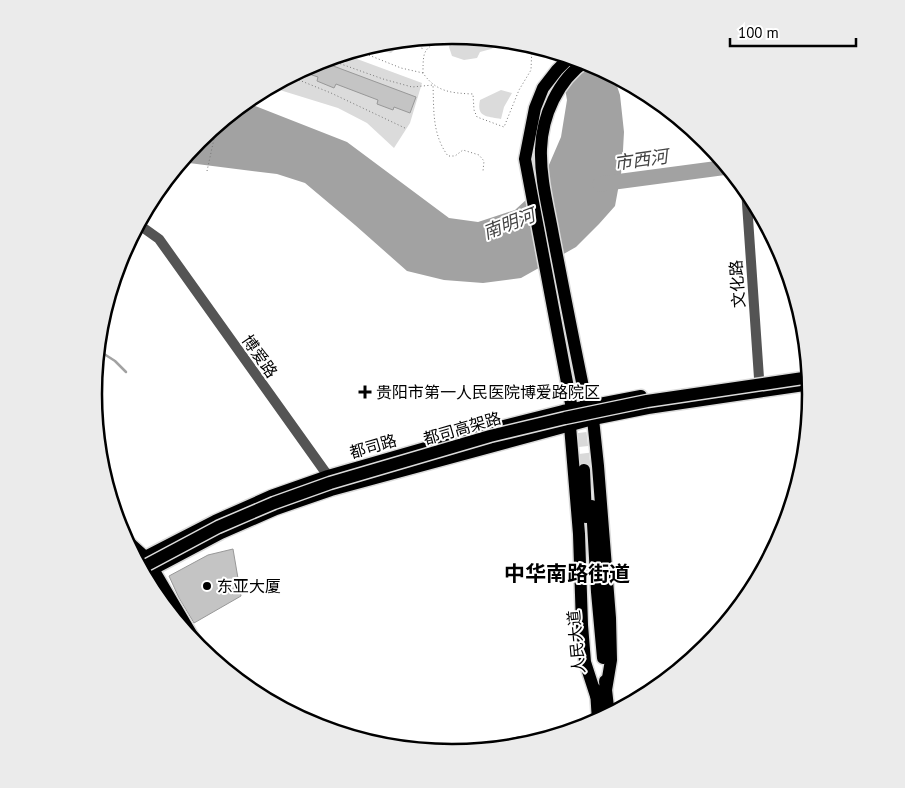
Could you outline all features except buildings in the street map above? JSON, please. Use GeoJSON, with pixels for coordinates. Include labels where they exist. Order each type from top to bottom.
{"type":"FeatureCollection","features":[{"type":"Feature","properties":{"kind":"main road"},"geometry":{"type":"LineString","coordinates":[[565,62],[543,88],[535,108],[525,159],[586,406],[593,419],[610,618],[611,660],[601,693]]}},
{"type":"Feature","properties":{"kind":"main road"},"geometry":{"type":"LineString","coordinates":[[578,67],[548,109],[541,148],[541,170],[572,409],[570,426],[579,534],[585,662],[601,693]]}},
{"type":"Feature","properties":{"kind":"main road","name":"都司路"},"geometry":{"type":"LineString","coordinates":[[147,565],[216,521],[271,496],[328,476],[488,430],[572,409],[646,395],[802,372]]}},
{"type":"Feature","properties":{"kind":"main road","name":"都司高架路"},"geometry":{"type":"LineString","coordinates":[[147,565],[218,527],[274,503],[330,483],[490,436],[647,401],[802,378]]}},
{"type":"Feature","properties":{"kind":"main road","name":"都司路"},"geometry":{"type":"LineString","coordinates":[[147,566],[276,509],[338,488],[593,419],[648,408],[803,385]]}},
{"type":"Feature","properties":{"kind":"main road","name":"人民大道"},"geometry":{"type":"LineString","coordinates":[[588,470],[597,592],[601,693],[599,712]]}},
{"type":"Feature","properties":{"kind":"main road","name":"人民大道"},"geometry":{"type":"LineString","coordinates":[[601,693],[606,709]]}},
{"type":"Feature","properties":{"kind":"street","name":"文化路"},"geometry":{"type":"LineString","coordinates":[[747,204],[759,378]]}},
{"type":"Feature","properties":{"kind":"street","name":"博爱路"},"geometry":{"type":"LineString","coordinates":[[144,228],[159,239],[338,488]]}},
{"type":"Feature","properties":{"kind":"path"},"geometry":{"type":"LineString","coordinates":[[424,52],[434,44]]}},
{"type":"Feature","properties":{"kind":"path"},"geometry":{"type":"LineString","coordinates":[[421,45],[424,52],[423,73]]}},
{"type":"Feature","properties":{"kind":"path"},"geometry":{"type":"LineString","coordinates":[[367,55],[401,68],[423,73],[433,85],[447,92],[473,94],[474,110],[477,117],[504,127],[519,90],[531,70],[532,53]]}},
{"type":"Feature","properties":{"kind":"path"},"geometry":{"type":"LineString","coordinates":[[338,63],[412,87],[433,85]]}},
{"type":"Feature","properties":{"kind":"path"},"geometry":{"type":"LineString","coordinates":[[298,80],[407,129]]}},
{"type":"Feature","properties":{"kind":"path"},"geometry":{"type":"LineString","coordinates":[[433,85],[436,136],[440,146],[448,156],[455,156],[463,150],[478,154],[484,161],[483,171]]}},
{"type":"Feature","properties":{"kind":"path"},"geometry":{"type":"LineString","coordinates":[[207,170],[214,138]]}},
{"type":"Feature","properties":{"kind":"shaded area"},"geometry":{"type":"Polygon","coordinates":[[[450,44],[495,47],[480,52],[477,58],[464,60],[452,56],[450,44]]]}},
{"type":"Feature","properties":{"kind":"shaded area"},"geometry":{"type":"Polygon","coordinates":[[[394,49],[391,53],[381,51],[394,49]]]}},
{"type":"Feature","properties":{"kind":"shaded area"},"geometry":{"type":"Polygon","coordinates":[[[355,58],[422,83],[410,123],[394,148],[367,123],[338,108],[279,90],[318,70],[341,62],[345,63],[347,60],[355,58]]]}},
{"type":"Feature","properties":{"kind":"shaded area"},"geometry":{"type":"Polygon","coordinates":[[[501,90],[512,93],[504,107],[501,119],[481,113],[480,100],[501,90]]]}},
{"type":"Feature","properties":{"kind":"water","name":"南明河"},"geometry":{"type":"Polygon","coordinates":[[[560,61],[587,70],[617,85],[620,95],[624,132],[622,168],[615,206],[576,247],[521,278],[483,283],[444,280],[407,271],[305,183],[277,174],[189,163],[239,116],[254,106],[347,142],[449,218],[478,222],[515,210],[539,188],[561,137],[567,100],[560,61]]]}},
{"type":"Feature","properties":{"kind":"waterway","name":"市西河"},"geometry":{"type":"LineString","coordinates":[[600,184],[720,168]]}},
{"type":"Feature","properties":{"kind":"waterway"},"geometry":{"type":"LineString","coordinates":[[104,354],[126,372]]}},
{"type":"Feature","properties":{"kind":"tunnel"},"geometry":{"type":"LineString","coordinates":[[541,108],[545,97],[565,69]]}},
{"type":"Feature","properties":{"kind":"tunnel"},"geometry":{"type":"LineString","coordinates":[[535,134],[533,152],[535,187]]}},
{"type":"Feature","properties":{"kind":"tunnel"},"geometry":{"type":"LineString","coordinates":[[546,240],[571,376]]}},
{"type":"Feature","properties":{"kind":"tunnel"},"geometry":{"type":"LineString","coordinates":[[577,412],[584,470]]}},
{"type":"Feature","properties":{"kind":"place","name":"贵阳市第一人民医院博爱路院区"},"geometry":{"type":"Point","coordinates":[365,392]}},
{"type":"Feature","properties":{"kind":"place","name":"东亚大厦"},"geometry":{"type":"Point","coordinates":[207,586]}},
{"type":"Feature","properties":{"kind":"district","name":"中华南路街道"},"geometry":{"type":"Point","coordinates":[567,574]}}]}
